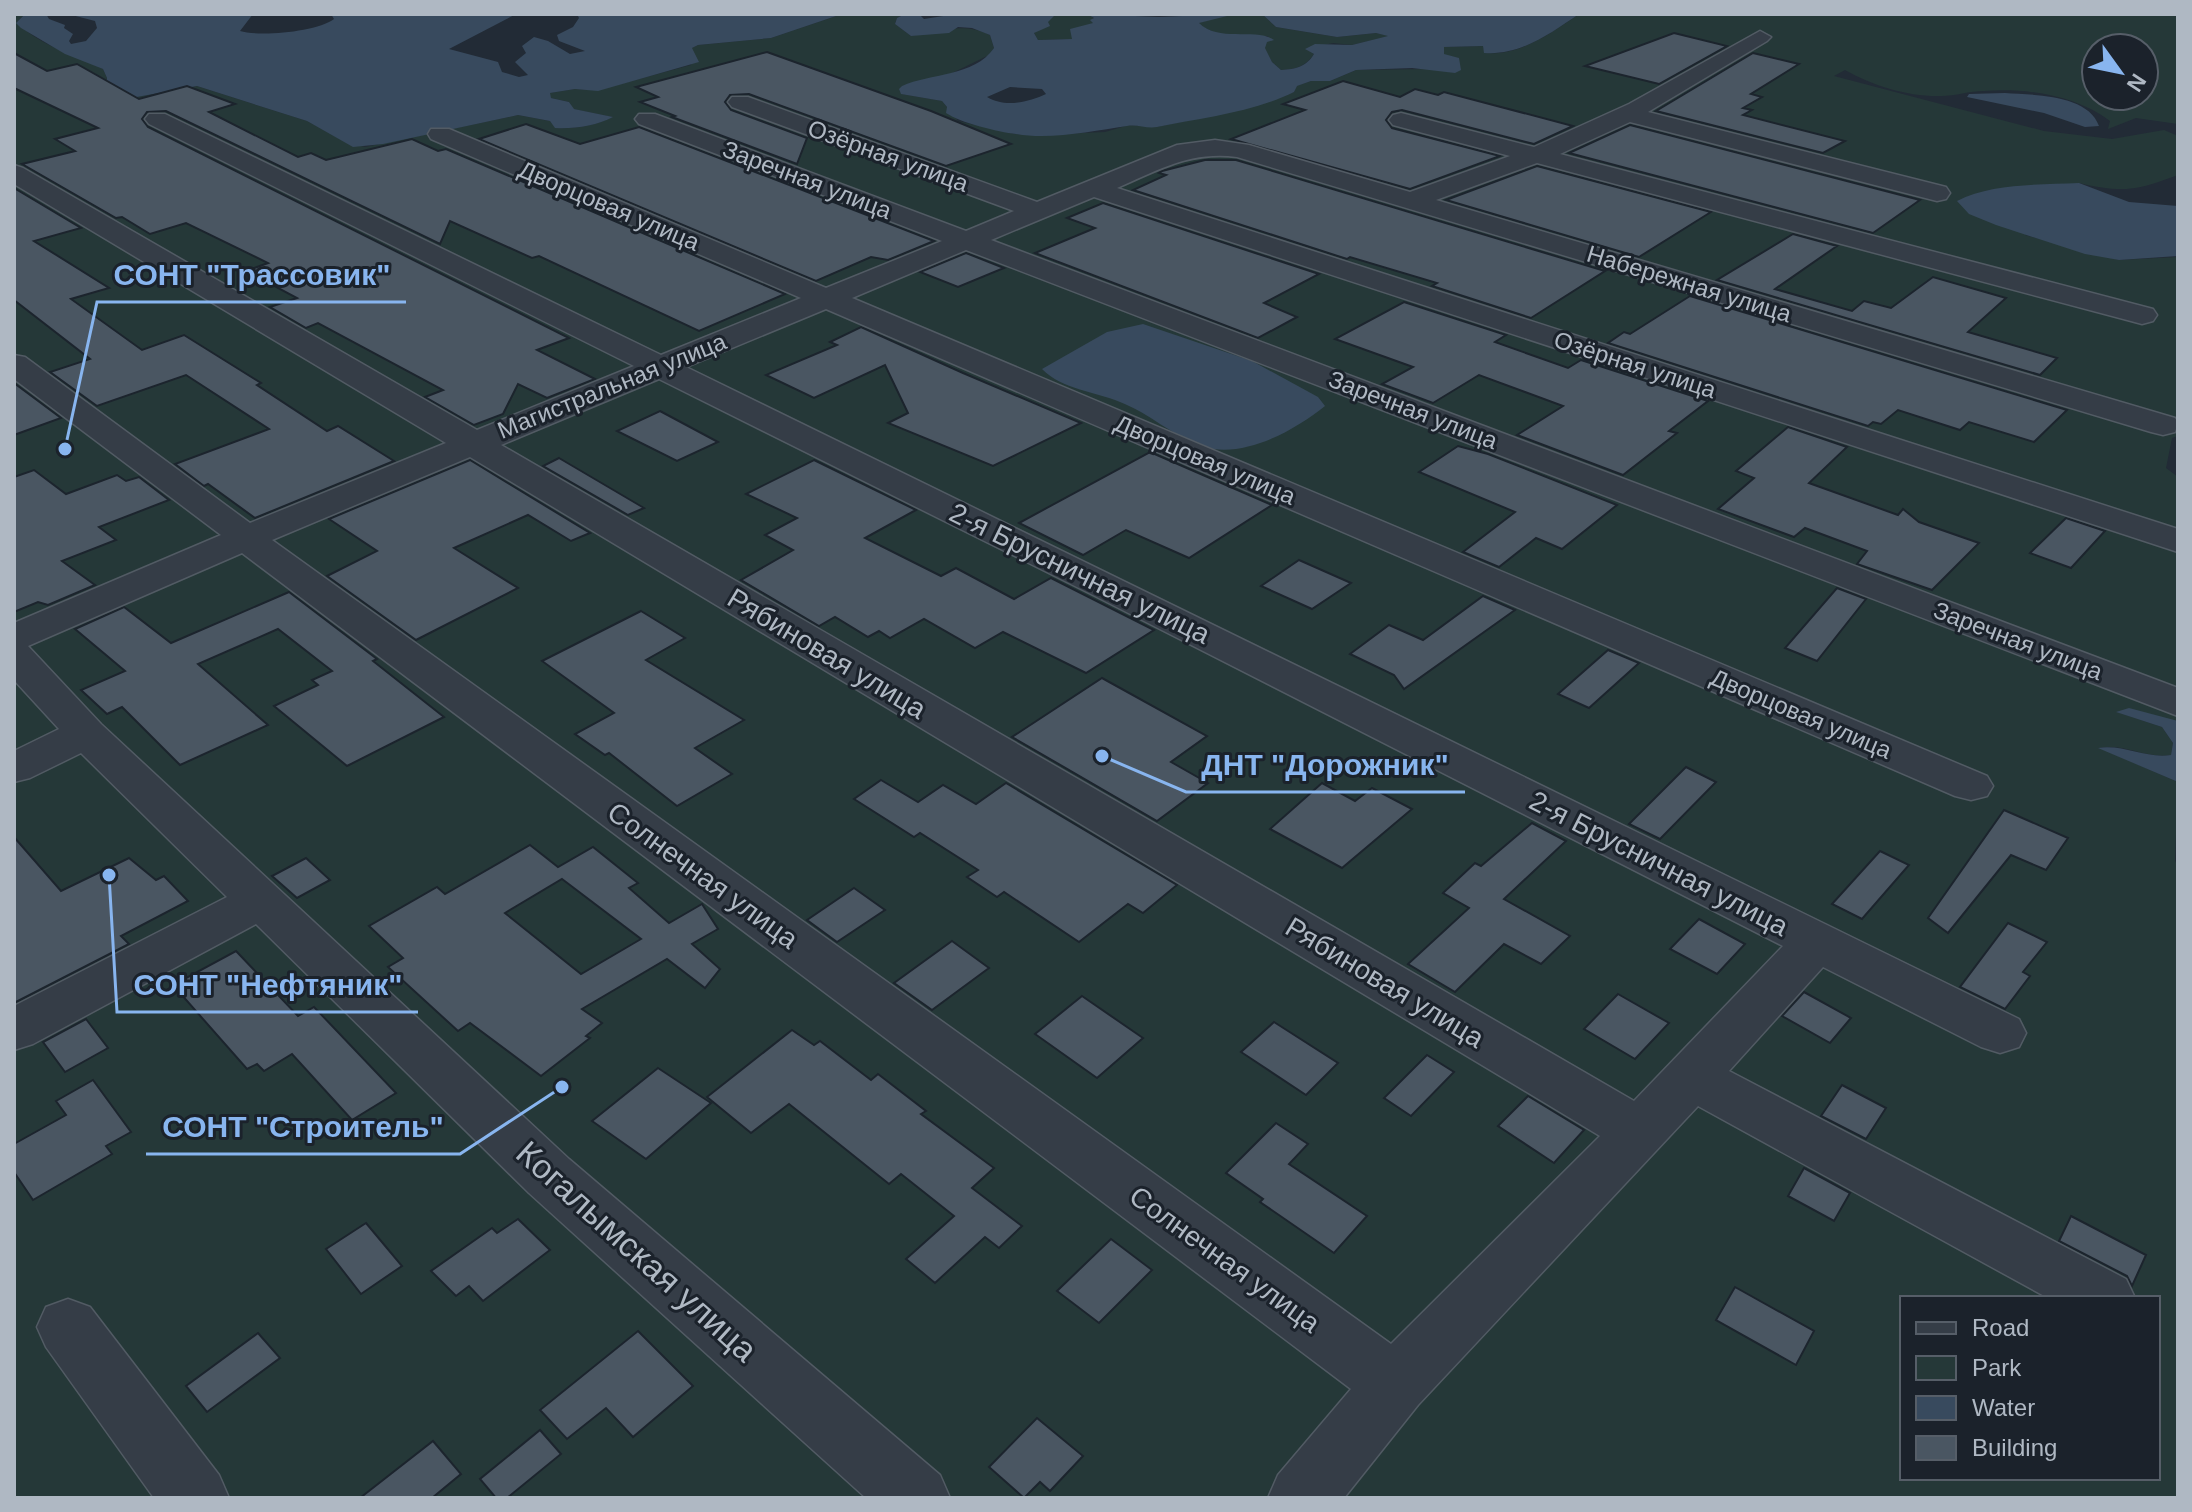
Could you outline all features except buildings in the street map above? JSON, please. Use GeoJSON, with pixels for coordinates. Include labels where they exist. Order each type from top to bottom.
{"type":"FeatureCollection","features":[{"type":"Feature","properties":{"kind":"street"},"geometry":{"type":"LineString","coordinates":[[1412,201],[1454,182],[1534,156],[1627,114],[1683,85],[1760,37]]}},
{"type":"Feature","properties":{"kind":"street","name":"Озёрная улица"},"geometry":{"type":"LineString","coordinates":[[740,102],[1037,211]]}},
{"type":"Feature","properties":{"kind":"street"},"geometry":{"type":"LineString","coordinates":[[1627,114],[1937,193]]}},
{"type":"Feature","properties":{"kind":"street","name":"2-я Брусничная улица"},"geometry":{"type":"LineString","coordinates":[[157,119],[2000,1033]]}},
{"type":"Feature","properties":{"kind":"street","name":"Заречная улица"},"geometry":{"type":"LineString","coordinates":[[647,119],[2178,703]]}},
{"type":"Feature","properties":{"kind":"street"},"geometry":{"type":"LineString","coordinates":[[1401,120],[2142,315]]}},
{"type":"Feature","properties":{"kind":"street","name":"Дворцовая улица"},"geometry":{"type":"LineString","coordinates":[[440,134],[1971,786]]}},
{"type":"Feature","properties":{"kind":"street","name":"Магистральная улица"},"geometry":{"type":"LineString","coordinates":[[14,638],[245,538],[1092,188],[1186,150],[1215,147]]}},
{"type":"Feature","properties":{"kind":"street","name":"Набережная улица"},"geometry":{"type":"LineString","coordinates":[[1215,147],[1240,150],[2163,425]]}},
{"type":"Feature","properties":{"kind":"street","name":"Рябиновая улица"},"geometry":{"type":"LineString","coordinates":[[14,173],[1640,1132]]}},
{"type":"Feature","properties":{"kind":"street","name":"Озёрная улица"},"geometry":{"type":"LineString","coordinates":[[1092,188],[2178,541]]}},
{"type":"Feature","properties":{"kind":"street","name":"Солнечная улица"},"geometry":{"type":"LineString","coordinates":[[14,364],[226,519],[245,538],[1395,1384]]}},
{"type":"Feature","properties":{"kind":"street"},"geometry":{"type":"LineString","coordinates":[[14,655],[86,733],[14,768]]}},
{"type":"Feature","properties":{"kind":"street","name":"Когалымская улица"},"geometry":{"type":"LineString","coordinates":[[86,733],[549,1176],[916,1498]]}},
{"type":"Feature","properties":{"kind":"street"},"geometry":{"type":"LineString","coordinates":[[14,1030],[261,900]]}},
{"type":"Feature","properties":{"kind":"street"},"geometry":{"type":"LineString","coordinates":[[1302,1498],[1395,1384],[1640,1132],[1816,942]]}},
{"type":"Feature","properties":{"kind":"street"},"geometry":{"type":"LineString","coordinates":[[1692,1077],[2100,1296]]}},
{"type":"Feature","properties":{"kind":"street"},"geometry":{"type":"LineString","coordinates":[[68,1327],[195,1498]]}},
{"type":"Feature","properties":{"kind":"green space"},"geometry":{"type":"Polygon","coordinates":[[[14,14],[25,14],[17,22],[34,37],[103,69],[107,78],[104,103],[197,86],[307,121],[345,142],[365,147],[518,115],[550,121],[556,128],[592,125],[612,117],[573,109],[569,102],[551,98],[549,93],[575,89],[598,90],[691,65],[692,48],[698,45],[771,38],[842,14],[905,14],[897,18],[895,24],[911,36],[961,28],[990,35],[994,48],[989,55],[944,77],[902,86],[900,90],[902,94],[942,101],[958,121],[1015,134],[1035,135],[1105,132],[1129,125],[1156,127],[1220,114],[1294,92],[1296,86],[1311,81],[1330,81],[1356,70],[1428,69],[1444,54],[1443,47],[1483,46],[1485,53],[1511,51],[1535,42],[1579,14],[2178,14],[2178,124],[2136,118],[2108,129],[2110,121],[2096,112],[2160,112],[2160,32],[2080,32],[2080,104],[2034,92],[2000,90],[1946,96],[1916,95],[1867,81],[1845,70],[1834,76],[2044,131],[2112,139],[2164,130],[2178,136],[2178,175],[2129,189],[2079,183],[2025,235],[2119,260],[2178,257],[2178,436],[2172,438],[2166,468],[2178,477],[2178,721],[2117,712],[2162,727],[2173,743],[2171,755],[2100,748],[2178,782],[2175,861],[2178,865],[2178,1498],[14,1498],[14,14]]]}},
{"type":"Feature","properties":{"kind":"green space"},"geometry":{"type":"Polygon","coordinates":[[[1056,14],[1092,15],[1094,23],[1072,31],[1072,39],[1038,40],[1034,33],[1056,14]]]}},
{"type":"Feature","properties":{"kind":"green space"},"geometry":{"type":"Polygon","coordinates":[[[1228,14],[1262,14],[1276,27],[1337,37],[1376,33],[1390,36],[1352,45],[1333,43],[1306,49],[1314,54],[1304,65],[1281,70],[1264,48],[1268,36],[1222,34],[1198,23],[1228,14]]]}},
{"type":"Feature","properties":{"kind":"water"},"geometry":{"type":"Polygon","coordinates":[[[25,14],[46,14],[49,19],[65,25],[64,28],[73,34],[69,41],[71,44],[86,41],[97,28],[95,21],[68,14],[253,14],[240,31],[260,33],[315,27],[334,19],[331,14],[516,14],[449,49],[498,62],[502,72],[519,77],[528,75],[515,62],[526,53],[522,46],[534,37],[570,54],[585,51],[559,41],[557,35],[573,27],[579,18],[577,14],[842,14],[771,38],[698,45],[692,48],[699,62],[598,91],[575,89],[550,93],[551,98],[569,102],[574,109],[613,117],[592,125],[555,128],[550,121],[518,115],[383,144],[353,147],[307,121],[197,86],[104,103],[107,78],[103,69],[65,54],[21,28],[16,23],[25,14]]]}},
{"type":"Feature","properties":{"kind":"water"},"geometry":{"type":"Polygon","coordinates":[[[905,14],[919,14],[924,19],[956,14],[1056,14],[1048,22],[1050,26],[1034,33],[1038,40],[1072,39],[1070,29],[1093,23],[1090,20],[1094,18],[1087,14],[1159,17],[1228,14],[1231,15],[1199,23],[1217,32],[1266,36],[1274,40],[1267,42],[1265,48],[1272,62],[1281,70],[1308,62],[1314,54],[1305,49],[1315,44],[1352,45],[1388,36],[1376,33],[1337,37],[1276,27],[1262,14],[1579,14],[1534,42],[1510,51],[1484,53],[1483,46],[1444,47],[1444,54],[1459,58],[1461,70],[1455,73],[1412,68],[1356,70],[1330,81],[1311,81],[1278,99],[1227,114],[1157,127],[1131,126],[1043,136],[1008,133],[980,126],[946,113],[947,107],[942,101],[901,94],[899,89],[902,86],[963,69],[975,64],[994,48],[990,35],[972,28],[958,27],[949,33],[911,36],[895,24],[897,18],[905,14]],[[1010,87],[987,97],[1017,103],[1046,94],[1042,89],[1010,87]]]}},
{"type":"Feature","properties":{"kind":"water"},"geometry":{"type":"Polygon","coordinates":[[[2005,93],[2058,98],[2080,106],[2080,112],[2089,112],[2099,126],[2085,127],[2044,113],[1967,97],[1969,94],[2005,93]]]}},
{"type":"Feature","properties":{"kind":"water"},"geometry":{"type":"Polygon","coordinates":[[[2079,183],[2129,202],[2178,206],[2178,256],[2119,260],[2085,254],[1969,214],[1957,201],[2001,188],[2079,183]]]}},
{"type":"Feature","properties":{"kind":"water"},"geometry":{"type":"Polygon","coordinates":[[[1143,324],[1252,361],[1318,397],[1325,406],[1267,441],[1233,449],[1217,449],[1191,442],[1141,412],[1059,381],[1042,369],[1107,332],[1143,324]]]}},
{"type":"Feature","properties":{"kind":"water"},"geometry":{"type":"Polygon","coordinates":[[[2129,708],[2178,721],[2178,782],[2098,748],[2171,755],[2173,743],[2162,727],[2116,712],[2129,708]]]}},
{"type":"Feature","properties":{"kind":"place","name":"СОНТ \"Трассовик\""},"geometry":{"type":"Point","coordinates":[65,449]}},
{"type":"Feature","properties":{"kind":"place","name":"ДНТ \"Дорожник\""},"geometry":{"type":"Point","coordinates":[1102,756]}},
{"type":"Feature","properties":{"kind":"place","name":"СОНТ \"Нефтяник\""},"geometry":{"type":"Point","coordinates":[109,875]}},
{"type":"Feature","properties":{"kind":"place","name":"СОНТ \"Строитель\""},"geometry":{"type":"Point","coordinates":[562,1087]}}]}
